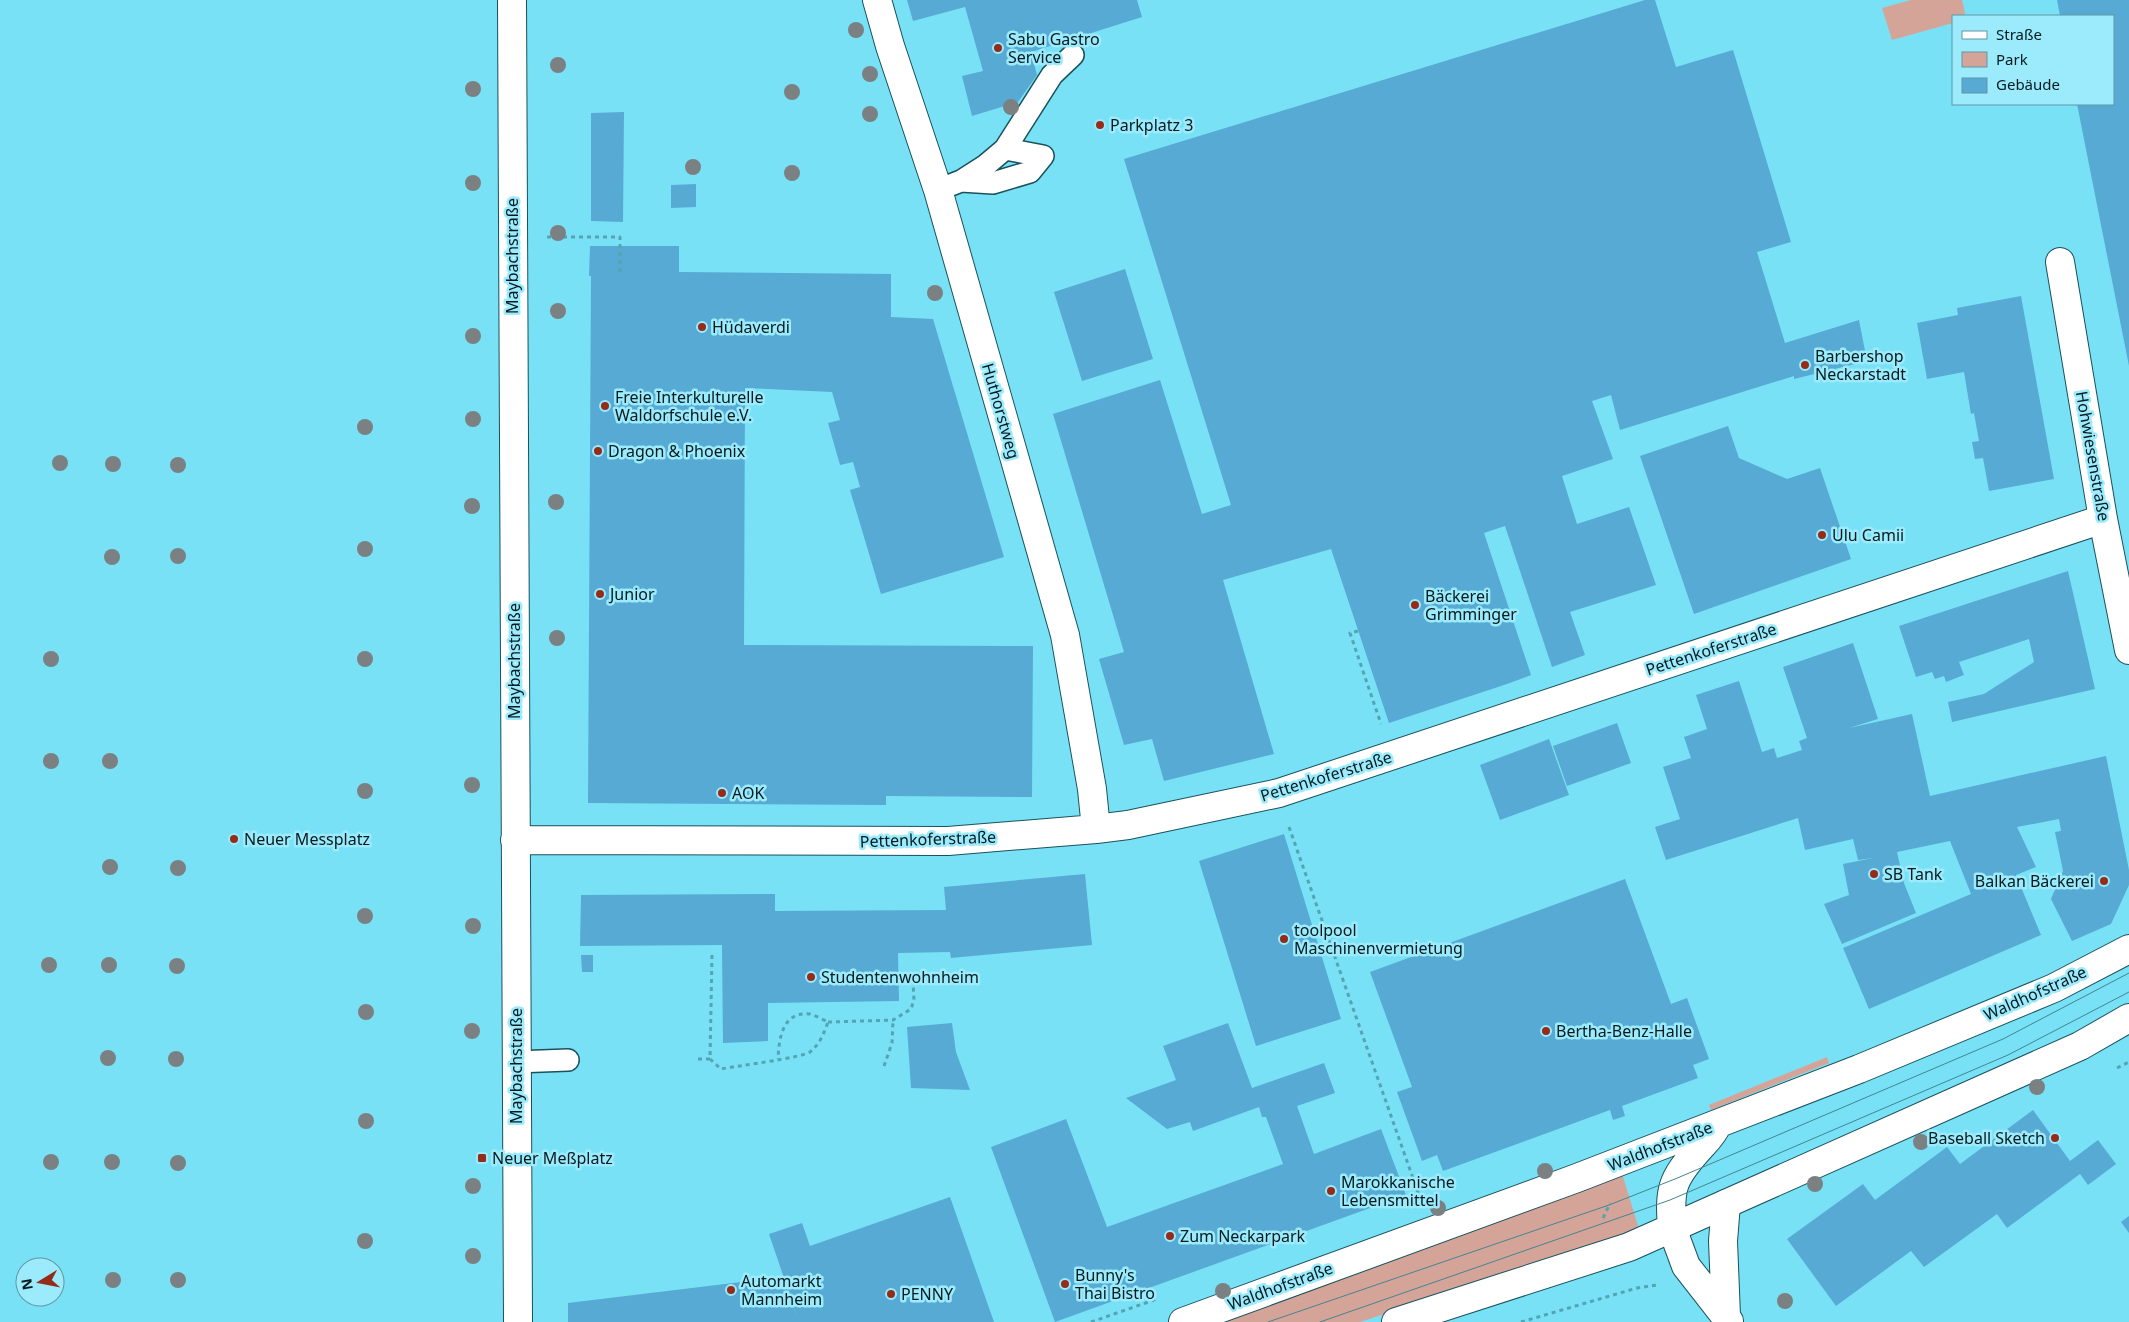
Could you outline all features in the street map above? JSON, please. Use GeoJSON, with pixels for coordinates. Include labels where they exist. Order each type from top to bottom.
{"type":"FeatureCollection","features":[{"type":"Feature","properties":{"kind":"street","name":"Maybachstraße"},"geometry":{"type":"LineString","coordinates":[[512,0],[518,1322]]}},
{"type":"Feature","properties":{"kind":"street","name":"Huthorstweg"},"geometry":{"type":"LineString","coordinates":[[877,0],[890,46],[949,185],[1065,635],[1092,789],[1096,829]]}},
{"type":"Feature","properties":{"kind":"street","name":"Hohwiesenstraße"},"geometry":{"type":"LineString","coordinates":[[2060,262],[2103,519],[2129,650]]}},
{"type":"Feature","properties":{"kind":"street","name":"Pettenkoferstraße"},"geometry":{"type":"LineString","coordinates":[[515,840],[948,841],[1128,825],[1279,793],[2103,519]]}},
{"type":"Feature","properties":{"kind":"street","name":"Waldhofstraße"},"geometry":{"type":"LineString","coordinates":[[1183,1322],[1577,1178],[1860,1069],[2054,988],[2129,949]]}},
{"type":"Feature","properties":{"kind":"street"},"geometry":{"type":"LineString","coordinates":[[1396,1322],[1629,1247],[2080,1046],[2129,1018]]}},
{"type":"Feature","properties":{"kind":"street"},"geometry":{"type":"LineString","coordinates":[[1718,1124],[1713,1133],[1685,1164],[1675,1179],[1670,1200],[1672,1228],[1686,1266],[1728,1319]]}},
{"type":"Feature","properties":{"kind":"street"},"geometry":{"type":"LineString","coordinates":[[1726,1204],[1723,1241],[1728,1319]]}},
{"type":"Feature","properties":{"kind":"lane"},"geometry":{"type":"LineString","coordinates":[[949,185],[986,165],[1006,149],[1052,75],[1073,55]]}},
{"type":"Feature","properties":{"kind":"lane"},"geometry":{"type":"LineString","coordinates":[[949,185],[994,183],[1030,172],[1043,156],[1006,149]]}},
{"type":"Feature","properties":{"kind":"lane"},"geometry":{"type":"LineString","coordinates":[[516,1062],[568,1060]]}},
{"type":"Feature","properties":{"kind":"path"},"geometry":{"type":"LineString","coordinates":[[584,237],[620,238],[620,272]]}},
{"type":"Feature","properties":{"kind":"path"},"geometry":{"type":"LineString","coordinates":[[1358,630],[1350,633],[1381,724]]}},
{"type":"Feature","properties":{"kind":"path"},"geometry":{"type":"LineString","coordinates":[[1279,793],[1295,844],[1422,1204]]}},
{"type":"Feature","properties":{"kind":"path"},"geometry":{"type":"LineString","coordinates":[[710,1059],[712,954]]}},
{"type":"Feature","properties":{"kind":"path"},"geometry":{"type":"LineString","coordinates":[[778,1059],[778,1044],[783,1026],[794,1017],[810,1014],[828,1022],[893,1020],[912,1009],[914,1000],[913,982]]}},
{"type":"Feature","properties":{"kind":"path"},"geometry":{"type":"LineString","coordinates":[[884,1066],[892,1042],[893,1020]]}},
{"type":"Feature","properties":{"kind":"path"},"geometry":{"type":"LineString","coordinates":[[698,1059],[710,1059],[721,1069],[808,1053],[821,1040],[828,1022]]}},
{"type":"Feature","properties":{"kind":"green space"},"geometry":{"type":"Polygon","coordinates":[[[1911,0],[1962,0],[1965,13],[1963,15],[1952,15],[1952,23],[1892,40],[1882,8],[1911,0]]]}},
{"type":"Feature","properties":{"kind":"green space"},"geometry":{"type":"Polygon","coordinates":[[[1827,1057],[1829,1063],[1711,1110],[1709,1105],[1827,1057]]]}},
{"type":"Feature","properties":{"kind":"green space"},"geometry":{"type":"Polygon","coordinates":[[[1621,1170],[1639,1229],[1608,1241],[1360,1322],[1219,1322],[1621,1170]]]}},
{"type":"Feature","properties":{"kind":"building"},"geometry":{"type":"Polygon","coordinates":[[[907,0],[1137,0],[1142,17],[1031,52],[1037,75],[1018,102],[972,116],[962,76],[983,71],[965,7],[913,21],[907,0]]]}},
{"type":"Feature","properties":{"kind":"building"},"geometry":{"type":"Polygon","coordinates":[[[1645,0],[1655,0],[1676,67],[1733,50],[1791,242],[1757,252],[1785,343],[1859,320],[1867,361],[1794,379],[1794,376],[1620,430],[1611,395],[1592,401],[1613,459],[1562,476],[1577,524],[1629,507],[1656,585],[1570,612],[1585,655],[1552,667],[1505,526],[1484,533],[1531,675],[1507,684],[1389,723],[1331,549],[1223,580],[1274,754],[1164,781],[1152,739],[1124,745],[1099,659],[1124,652],[1053,414],[1160,380],[1202,514],[1231,505],[1124,159],[1645,0]]]}},
{"type":"Feature","properties":{"kind":"building"},"geometry":{"type":"Polygon","coordinates":[[[2057,0],[2129,0],[2129,366],[2077,105],[2114,105],[2114,15],[2060,15],[2057,0]]]}},
{"type":"Feature","properties":{"kind":"building"},"geometry":{"type":"Polygon","coordinates":[[[624,112],[623,222],[591,221],[591,113],[624,112]]]}},
{"type":"Feature","properties":{"kind":"building"},"geometry":{"type":"Polygon","coordinates":[[[696,184],[696,207],[671,208],[671,185],[696,184]]]}},
{"type":"Feature","properties":{"kind":"building"},"geometry":{"type":"Polygon","coordinates":[[[590,246],[679,246],[679,272],[891,274],[891,317],[933,319],[1004,557],[881,594],[850,490],[860,487],[853,462],[840,465],[828,423],[840,420],[832,392],[745,388],[744,645],[1033,646],[1032,797],[886,796],[886,805],[588,803],[590,246]]]}},
{"type":"Feature","properties":{"kind":"building"},"geometry":{"type":"Polygon","coordinates":[[[1125,269],[1153,359],[1082,381],[1054,292],[1125,269]]]}},
{"type":"Feature","properties":{"kind":"building"},"geometry":{"type":"Polygon","coordinates":[[[2021,296],[2054,479],[1989,491],[1983,458],[1975,459],[1972,442],[1979,441],[1974,413],[1971,414],[1964,372],[1927,379],[1917,323],[1958,315],[1957,308],[2021,296]]]}},
{"type":"Feature","properties":{"kind":"building"},"geometry":{"type":"Polygon","coordinates":[[[1728,426],[1739,458],[1787,479],[1820,468],[1851,559],[1694,614],[1640,456],[1728,426]]]}},
{"type":"Feature","properties":{"kind":"building"},"geometry":{"type":"Polygon","coordinates":[[[2068,571],[2095,689],[1952,722],[1948,702],[1984,694],[2034,662],[2029,639],[1959,662],[1964,675],[1946,682],[1944,676],[1935,679],[1932,672],[1916,677],[1899,626],[2068,571]]]}},
{"type":"Feature","properties":{"kind":"building"},"geometry":{"type":"Polygon","coordinates":[[[1853,643],[1878,719],[1849,728],[1912,714],[1930,796],[2106,756],[2129,870],[2129,885],[2111,924],[2072,941],[2051,899],[2063,871],[2055,832],[2061,831],[2059,819],[2017,827],[2036,867],[2016,875],[2041,935],[1869,1009],[1843,948],[1971,894],[1950,841],[1897,852],[1904,883],[1916,913],[1842,944],[1824,904],[1849,895],[1843,864],[1873,858],[1858,860],[1853,839],[1805,850],[1798,818],[1666,860],[1655,827],[1680,819],[1663,767],[1691,758],[1684,737],[1707,729],[1696,695],[1739,681],[1762,752],[1774,748],[1777,758],[1802,750],[1799,741],[1807,738],[1783,667],[1853,643]]]}},
{"type":"Feature","properties":{"kind":"building"},"geometry":{"type":"Polygon","coordinates":[[[1617,723],[1631,763],[1567,786],[1553,746],[1617,723]]]}},
{"type":"Feature","properties":{"kind":"building"},"geometry":{"type":"Polygon","coordinates":[[[1549,739],[1569,795],[1500,820],[1480,765],[1549,739]]]}},
{"type":"Feature","properties":{"kind":"building"},"geometry":{"type":"Polygon","coordinates":[[[1284,834],[1341,1019],[1256,1046],[1199,861],[1284,834]]]}},
{"type":"Feature","properties":{"kind":"building","name":"Studentenwohnheim"},"geometry":{"type":"Polygon","coordinates":[[[1085,874],[1092,945],[951,958],[950,952],[898,953],[899,1001],[768,1003],[768,1041],[723,1043],[722,945],[580,946],[581,895],[775,894],[775,911],[946,910],[944,887],[1085,874]]]}},
{"type":"Feature","properties":{"kind":"building","name":"Bertha-Benz-Halle"},"geometry":{"type":"Polygon","coordinates":[[[1625,879],[1671,1004],[1687,998],[1709,1059],[1693,1065],[1698,1078],[1622,1106],[1625,1116],[1613,1120],[1610,1110],[1443,1171],[1437,1155],[1422,1161],[1397,1092],[1412,1087],[1370,972],[1625,879]]]}},
{"type":"Feature","properties":{"kind":"building"},"geometry":{"type":"Polygon","coordinates":[[[581,955],[593,955],[593,972],[582,972],[581,955]]]}},
{"type":"Feature","properties":{"kind":"building"},"geometry":{"type":"Polygon","coordinates":[[[952,1023],[956,1052],[970,1090],[911,1088],[907,1027],[952,1023]]]}},
{"type":"Feature","properties":{"kind":"building"},"geometry":{"type":"Polygon","coordinates":[[[1228,1023],[1252,1088],[1324,1063],[1335,1093],[1297,1106],[1314,1154],[1381,1129],[1406,1195],[1055,1322],[991,1147],[1066,1119],[1107,1227],[1283,1164],[1266,1117],[1262,1117],[1259,1107],[1193,1131],[1190,1122],[1167,1129],[1126,1098],[1176,1080],[1163,1046],[1228,1023]]]}},
{"type":"Feature","properties":{"kind":"building"},"geometry":{"type":"Polygon","coordinates":[[[2033,1110],[2070,1161],[2098,1140],[2116,1164],[2088,1185],[2080,1174],[2007,1228],[1997,1214],[1924,1267],[1911,1251],[1836,1306],[1787,1239],[1863,1184],[1875,1200],[1947,1147],[1960,1164],[2033,1110]]]}},
{"type":"Feature","properties":{"kind":"building"},"geometry":{"type":"Polygon","coordinates":[[[950,1197],[994,1322],[799,1322],[769,1234],[802,1223],[810,1246],[950,1197]]]}},
{"type":"Feature","properties":{"kind":"building"},"geometry":{"type":"Polygon","coordinates":[[[2129,1216],[2129,1233],[2121,1222],[2129,1216]]]}},
{"type":"Feature","properties":{"kind":"building","name":"Automarkt Mannheim"},"geometry":{"type":"Polygon","coordinates":[[[783,1277],[799,1322],[568,1322],[568,1303],[783,1277]]]}},
{"type":"Feature","properties":{"kind":"tram line"},"geometry":{"type":"LineString","coordinates":[[1268,1322],[1609,1205],[1675,1179],[2003,1039],[2129,973]]}},
{"type":"Feature","properties":{"kind":"tram line"},"geometry":{"type":"LineString","coordinates":[[1320,1322],[1670,1200],[2008,1055],[2129,992]]}},
{"type":"Feature","properties":{"kind":"place","name":"Sabu Gastro Service"},"geometry":{"type":"Point","coordinates":[998,48]}},
{"type":"Feature","properties":{"kind":"place","name":"Parkplatz 3"},"geometry":{"type":"Point","coordinates":[1100,125]}},
{"type":"Feature","properties":{"kind":"place","name":"Hüdaverdi"},"geometry":{"type":"Point","coordinates":[702,327]}},
{"type":"Feature","properties":{"kind":"place","name":"Barbershop Neckarstadt"},"geometry":{"type":"Point","coordinates":[1805,365]}},
{"type":"Feature","properties":{"kind":"place","name":"Freie Interkulturelle Waldorfschule e.V."},"geometry":{"type":"Point","coordinates":[605,406]}},
{"type":"Feature","properties":{"kind":"place","name":"Dragon & Phoenix"},"geometry":{"type":"Point","coordinates":[598,451]}},
{"type":"Feature","properties":{"kind":"place","name":"Ulu Camii"},"geometry":{"type":"Point","coordinates":[1822,535]}},
{"type":"Feature","properties":{"kind":"place","name":"Junior"},"geometry":{"type":"Point","coordinates":[600,594]}},
{"type":"Feature","properties":{"kind":"place","name":"Bäckerei Grimminger"},"geometry":{"type":"Point","coordinates":[1415,605]}},
{"type":"Feature","properties":{"kind":"place","name":"AOK"},"geometry":{"type":"Point","coordinates":[722,793]}},
{"type":"Feature","properties":{"kind":"place","name":"Neuer Messplatz"},"geometry":{"type":"Point","coordinates":[234,839]}},
{"type":"Feature","properties":{"kind":"place","name":"SB Tank"},"geometry":{"type":"Point","coordinates":[1874,874]}},
{"type":"Feature","properties":{"kind":"place","name":"Balkan Bäckerei"},"geometry":{"type":"Point","coordinates":[2104,881]}},
{"type":"Feature","properties":{"kind":"place","name":"toolpool Maschinenvermietung"},"geometry":{"type":"Point","coordinates":[1284,939]}},
{"type":"Feature","properties":{"kind":"place","name":"Studentenwohnheim"},"geometry":{"type":"Point","coordinates":[811,977]}},
{"type":"Feature","properties":{"kind":"place","name":"Bertha-Benz-Halle"},"geometry":{"type":"Point","coordinates":[1546,1031]}},
{"type":"Feature","properties":{"kind":"place","name":"Baseball Sketch"},"geometry":{"type":"Point","coordinates":[2055,1138]}},
{"type":"Feature","properties":{"kind":"place","name":"Neuer Meßplatz"},"geometry":{"type":"Point","coordinates":[482,1158]}},
{"type":"Feature","properties":{"kind":"place","name":"Marokkanische Lebensmittel"},"geometry":{"type":"Point","coordinates":[1331,1191]}},
{"type":"Feature","properties":{"kind":"place","name":"Zum Neckarpark"},"geometry":{"type":"Point","coordinates":[1170,1236]}},
{"type":"Feature","properties":{"kind":"place","name":"Bunny's Thai Bistro"},"geometry":{"type":"Point","coordinates":[1065,1284]}},
{"type":"Feature","properties":{"kind":"place","name":"Automarkt Mannheim"},"geometry":{"type":"Point","coordinates":[731,1290]}},
{"type":"Feature","properties":{"kind":"place","name":"PENNY"},"geometry":{"type":"Point","coordinates":[891,1294]}}]}
